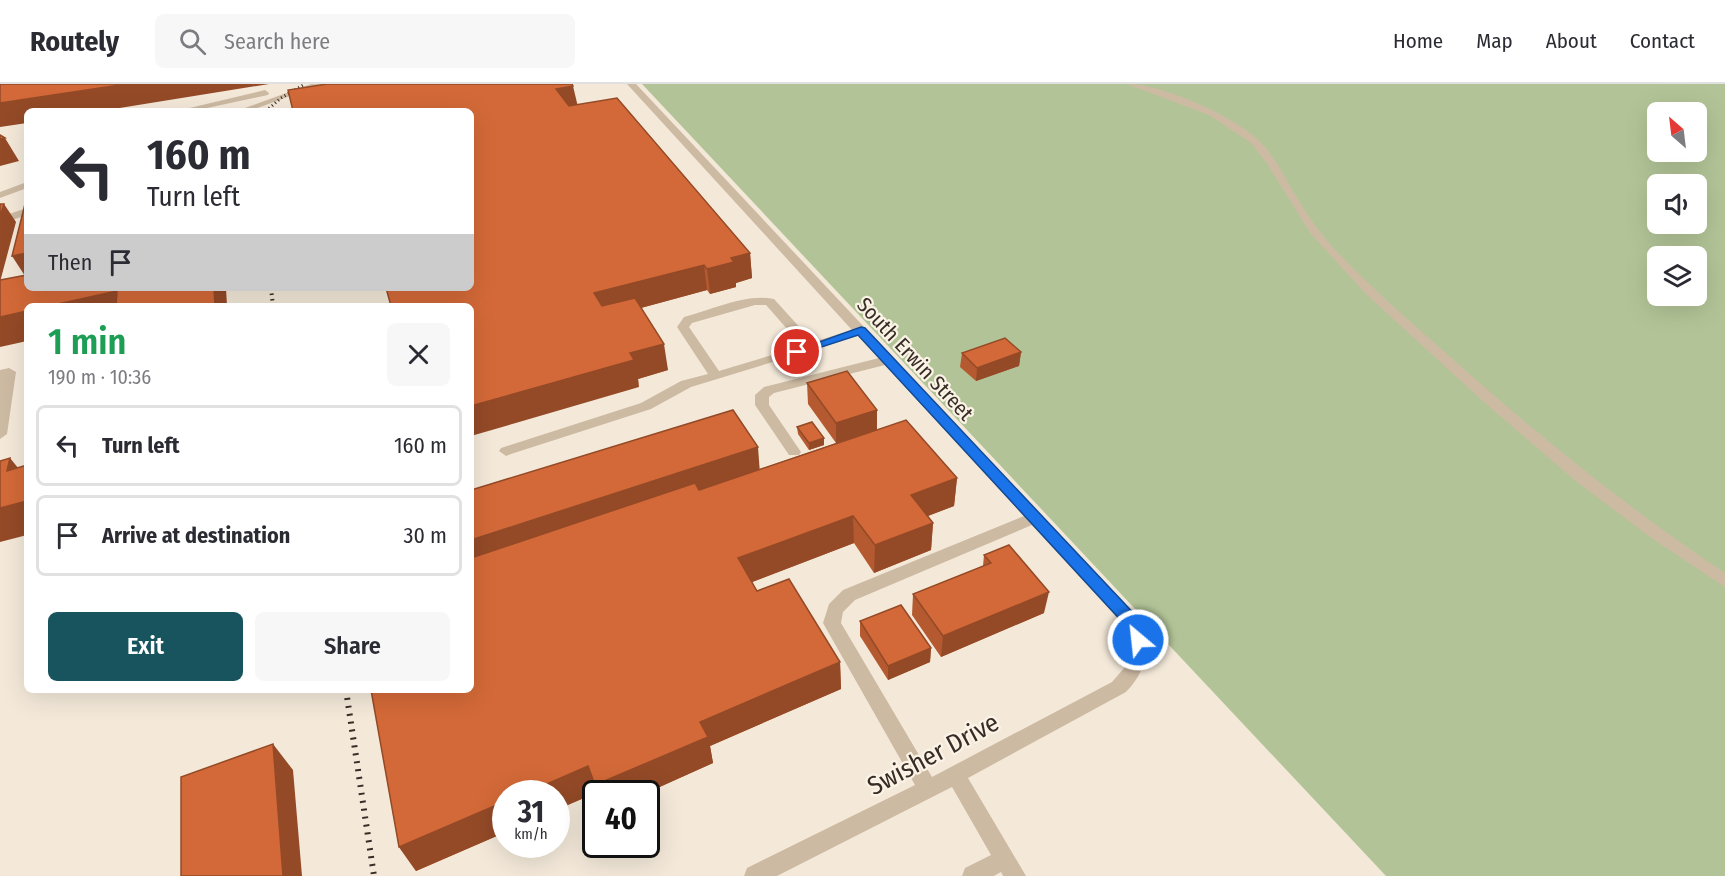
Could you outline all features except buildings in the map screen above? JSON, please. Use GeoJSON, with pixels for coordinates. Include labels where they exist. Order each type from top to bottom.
{"type":"FeatureCollection","features":[{"type":"Feature","properties":{"kind":"street"},"geometry":{"type":"LineString","coordinates":[[250,108],[320,84]]}},
{"type":"Feature","properties":{"kind":"street","name":"South Erwin Street"},"geometry":{"type":"LineString","coordinates":[[631,84],[1133,623],[1138,640],[1138,656],[1133,674]]}},
{"type":"Feature","properties":{"kind":"street"},"geometry":{"type":"LineString","coordinates":[[1131,84],[1211,114],[1242,131],[1256,142],[1275,167],[1315,232],[1368,290],[1481,392],[1569,467],[1616,504],[1725,581]]}},
{"type":"Feature","properties":{"kind":"street"},"geometry":{"type":"LineString","coordinates":[[195,108],[265,93]]}},
{"type":"Feature","properties":{"kind":"street"},"geometry":{"type":"LineString","coordinates":[[0,195],[24,187]]}},
{"type":"Feature","properties":{"kind":"street"},"geometry":{"type":"LineString","coordinates":[[0,221],[24,212]]}},
{"type":"Feature","properties":{"kind":"street"},"geometry":{"type":"LineString","coordinates":[[716,375],[683,327],[688,320],[755,301],[770,302],[810,347]]}},
{"type":"Feature","properties":{"kind":"street"},"geometry":{"type":"LineString","coordinates":[[506,451],[646,406],[686,384],[861,331]]}},
{"type":"Feature","properties":{"kind":"street"},"geometry":{"type":"LineString","coordinates":[[794,452],[762,405],[762,395],[769,390],[888,360]]}},
{"type":"Feature","properties":{"kind":"street"},"geometry":{"type":"LineString","coordinates":[[0,374],[9,372],[0,434]]}},
{"type":"Feature","properties":{"kind":"street"},"geometry":{"type":"LineString","coordinates":[[928,789],[832,623],[836,609],[849,595],[1035,518]]}},
{"type":"Feature","properties":{"kind":"street","name":"Swisher Drive"},"geometry":{"type":"LineString","coordinates":[[755,876],[928,789],[1119,687],[1133,674]]}},
{"type":"Feature","properties":{"kind":"street"},"geometry":{"type":"LineString","coordinates":[[955,774],[1015,876]]}},
{"type":"Feature","properties":{"kind":"street"},"geometry":{"type":"LineString","coordinates":[[973,876],[999,862],[1003,855]]}},
{"type":"Feature","properties":{"kind":"green space"},"geometry":{"type":"Polygon","coordinates":[[[642,84],[1725,84],[1725,876],[1386,876],[642,84]]]}},
{"type":"Feature","properties":{"kind":"railway"},"geometry":{"type":"LineString","coordinates":[[269,108],[281,98],[305,84]]}},
{"type":"Feature","properties":{"kind":"railway"},"geometry":{"type":"LineString","coordinates":[[271,291],[273,303]]}},
{"type":"Feature","properties":{"kind":"railway"},"geometry":{"type":"LineString","coordinates":[[346,693],[374,876]]}},
{"type":"Feature","properties":{"kind":"route"},"geometry":{"type":"LineString","coordinates":[[797,352],[861,331],[1133,623],[1138,640]]}}]}
